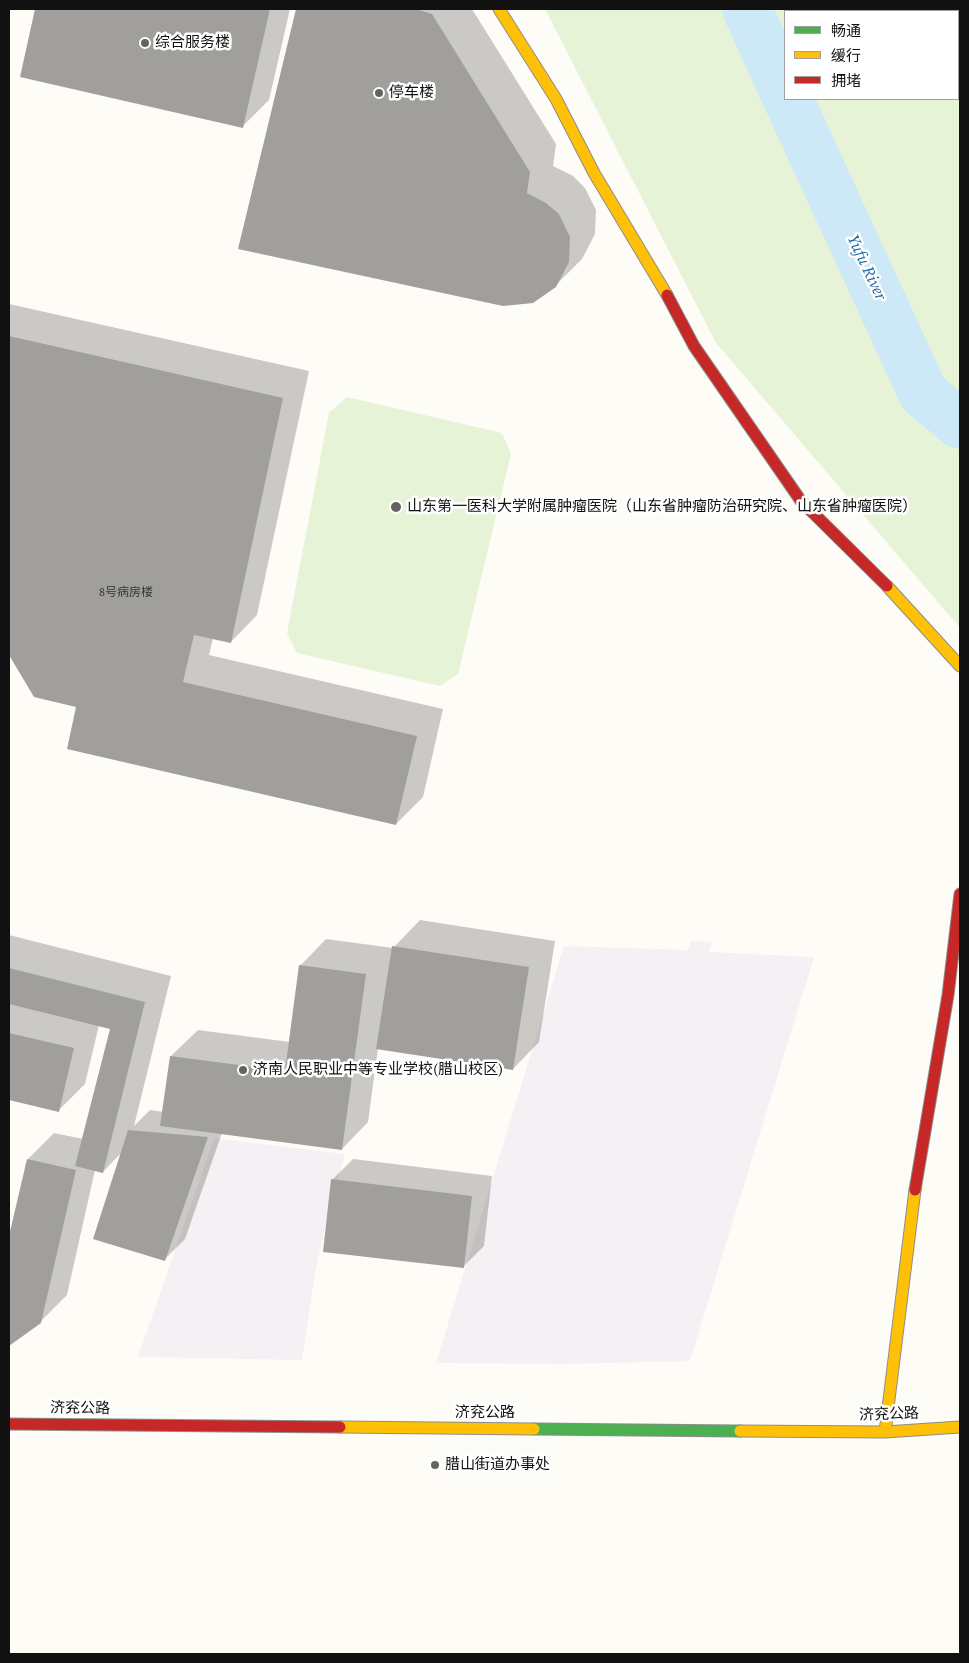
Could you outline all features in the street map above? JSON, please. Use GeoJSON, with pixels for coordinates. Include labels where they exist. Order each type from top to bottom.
{"type":"FeatureCollection","features":[{"type":"Feature","properties":{"kind":"street"},"geometry":{"type":"LineString","coordinates":[[499,9],[556,100],[594,173],[649,262],[694,346],[801,501],[884,582],[960,666]]}},
{"type":"Feature","properties":{"kind":"street"},"geometry":{"type":"LineString","coordinates":[[885,1432],[915,1190],[948,995],[960,894]]}},
{"type":"Feature","properties":{"kind":"street","name":"济兖公路"},"geometry":{"type":"LineString","coordinates":[[9,1424],[885,1432],[960,1427]]}},
{"type":"Feature","properties":{"kind":"shaded area"},"geometry":{"type":"Polygon","coordinates":[[[691,941],[712,942],[709,952],[814,957],[690,1361],[566,1364],[436,1363],[564,946],[688,950],[691,941]]]}},
{"type":"Feature","properties":{"kind":"shaded area"},"geometry":{"type":"Polygon","coordinates":[[[214,1138],[345,1154],[328,1215],[315,1273],[302,1360],[138,1357],[214,1138]]]}},
{"type":"Feature","properties":{"kind":"green space"},"geometry":{"type":"Polygon","coordinates":[[[545,9],[960,9],[960,628],[716,343],[545,9]]]}},
{"type":"Feature","properties":{"kind":"green space"},"geometry":{"type":"Polygon","coordinates":[[[347,397],[502,433],[511,454],[458,674],[440,686],[297,653],[287,633],[329,413],[347,397]]]}},
{"type":"Feature","properties":{"kind":"building","name":"综合服务楼"},"geometry":{"type":"Polygon","coordinates":[[[35,9],[270,9],[243,128],[20,77],[35,9]]]}},
{"type":"Feature","properties":{"kind":"building","name":"停车楼"},"geometry":{"type":"Polygon","coordinates":[[[296,9],[416,9],[432,14],[530,172],[527,193],[546,203],[559,214],[570,237],[569,262],[556,287],[533,303],[503,306],[238,249],[296,9]]]}},
{"type":"Feature","properties":{"kind":"building"},"geometry":{"type":"Polygon","coordinates":[[[9,336],[283,398],[231,643],[194,635],[183,682],[417,736],[396,825],[67,749],[76,707],[34,697],[9,655],[9,336]]]}},
{"type":"Feature","properties":{"kind":"building"},"geometry":{"type":"Polygon","coordinates":[[[392,946],[529,967],[513,1070],[376,1049],[392,946]]]}},
{"type":"Feature","properties":{"kind":"building"},"geometry":{"type":"Polygon","coordinates":[[[299,965],[366,974],[342,1150],[160,1126],[170,1056],[285,1071],[299,965]]]}},
{"type":"Feature","properties":{"kind":"building"},"geometry":{"type":"Polygon","coordinates":[[[9,968],[145,1002],[103,1173],[75,1166],[110,1029],[9,1004],[9,968]]]}},
{"type":"Feature","properties":{"kind":"building"},"geometry":{"type":"Polygon","coordinates":[[[9,1033],[74,1048],[59,1112],[9,1100],[9,1033]]]}},
{"type":"Feature","properties":{"kind":"building"},"geometry":{"type":"Polygon","coordinates":[[[128,1130],[208,1137],[165,1261],[93,1239],[128,1130]]]}},
{"type":"Feature","properties":{"kind":"building"},"geometry":{"type":"Polygon","coordinates":[[[27,1159],[76,1170],[41,1323],[9,1346],[9,1236],[27,1159]]]}},
{"type":"Feature","properties":{"kind":"building"},"geometry":{"type":"Polygon","coordinates":[[[331,1179],[472,1196],[464,1268],[323,1252],[331,1179]]]}},
{"type":"Feature","properties":{"kind":"waterway","name":"Yufu River"},"geometry":{"type":"LineString","coordinates":[[747,9],[784,91]]}},
{"type":"Feature","properties":{"kind":"waterway","name":"Yufu River"},"geometry":{"type":"LineString","coordinates":[[788,100],[923,393],[960,424]]}},
{"type":"Feature","properties":{"kind":"traffic: fast"},"geometry":{"type":"LineString","coordinates":[[534,1429],[740,1431]]}},
{"type":"Feature","properties":{"kind":"traffic: slow"},"geometry":{"type":"LineString","coordinates":[[499,9],[556,99],[594,173],[667,295]]}},
{"type":"Feature","properties":{"kind":"traffic: slow"},"geometry":{"type":"LineString","coordinates":[[887,586],[960,666]]}},
{"type":"Feature","properties":{"kind":"traffic: slow"},"geometry":{"type":"LineString","coordinates":[[885,1432],[915,1190]]}},
{"type":"Feature","properties":{"kind":"traffic: slow"},"geometry":{"type":"LineString","coordinates":[[340,1427],[534,1429]]}},
{"type":"Feature","properties":{"kind":"traffic: slow"},"geometry":{"type":"LineString","coordinates":[[740,1431],[885,1432],[960,1427]]}},
{"type":"Feature","properties":{"kind":"traffic: jam"},"geometry":{"type":"LineString","coordinates":[[667,295],[694,346],[801,501],[887,586]]}},
{"type":"Feature","properties":{"kind":"traffic: jam"},"geometry":{"type":"LineString","coordinates":[[915,1190],[948,995],[960,894]]}},
{"type":"Feature","properties":{"kind":"traffic: jam"},"geometry":{"type":"LineString","coordinates":[[9,1424],[340,1427]]}},
{"type":"Feature","properties":{"kind":"place","name":"综合服务楼"},"geometry":{"type":"Point","coordinates":[145,43]}},
{"type":"Feature","properties":{"kind":"place","name":"停车楼"},"geometry":{"type":"Point","coordinates":[379,93]}},
{"type":"Feature","properties":{"kind":"place","name":"山东第一医科大学附属肿瘤医院（山东省肿瘤防治研究院、山东省肿瘤医院）"},"geometry":{"type":"Point","coordinates":[396,507]}},
{"type":"Feature","properties":{"kind":"place","name":"济南人民职业中等专业学校(腊山校区)"},"geometry":{"type":"Point","coordinates":[243,1070]}},
{"type":"Feature","properties":{"kind":"place","name":"腊山街道办事处"},"geometry":{"type":"Point","coordinates":[435,1465]}}]}
